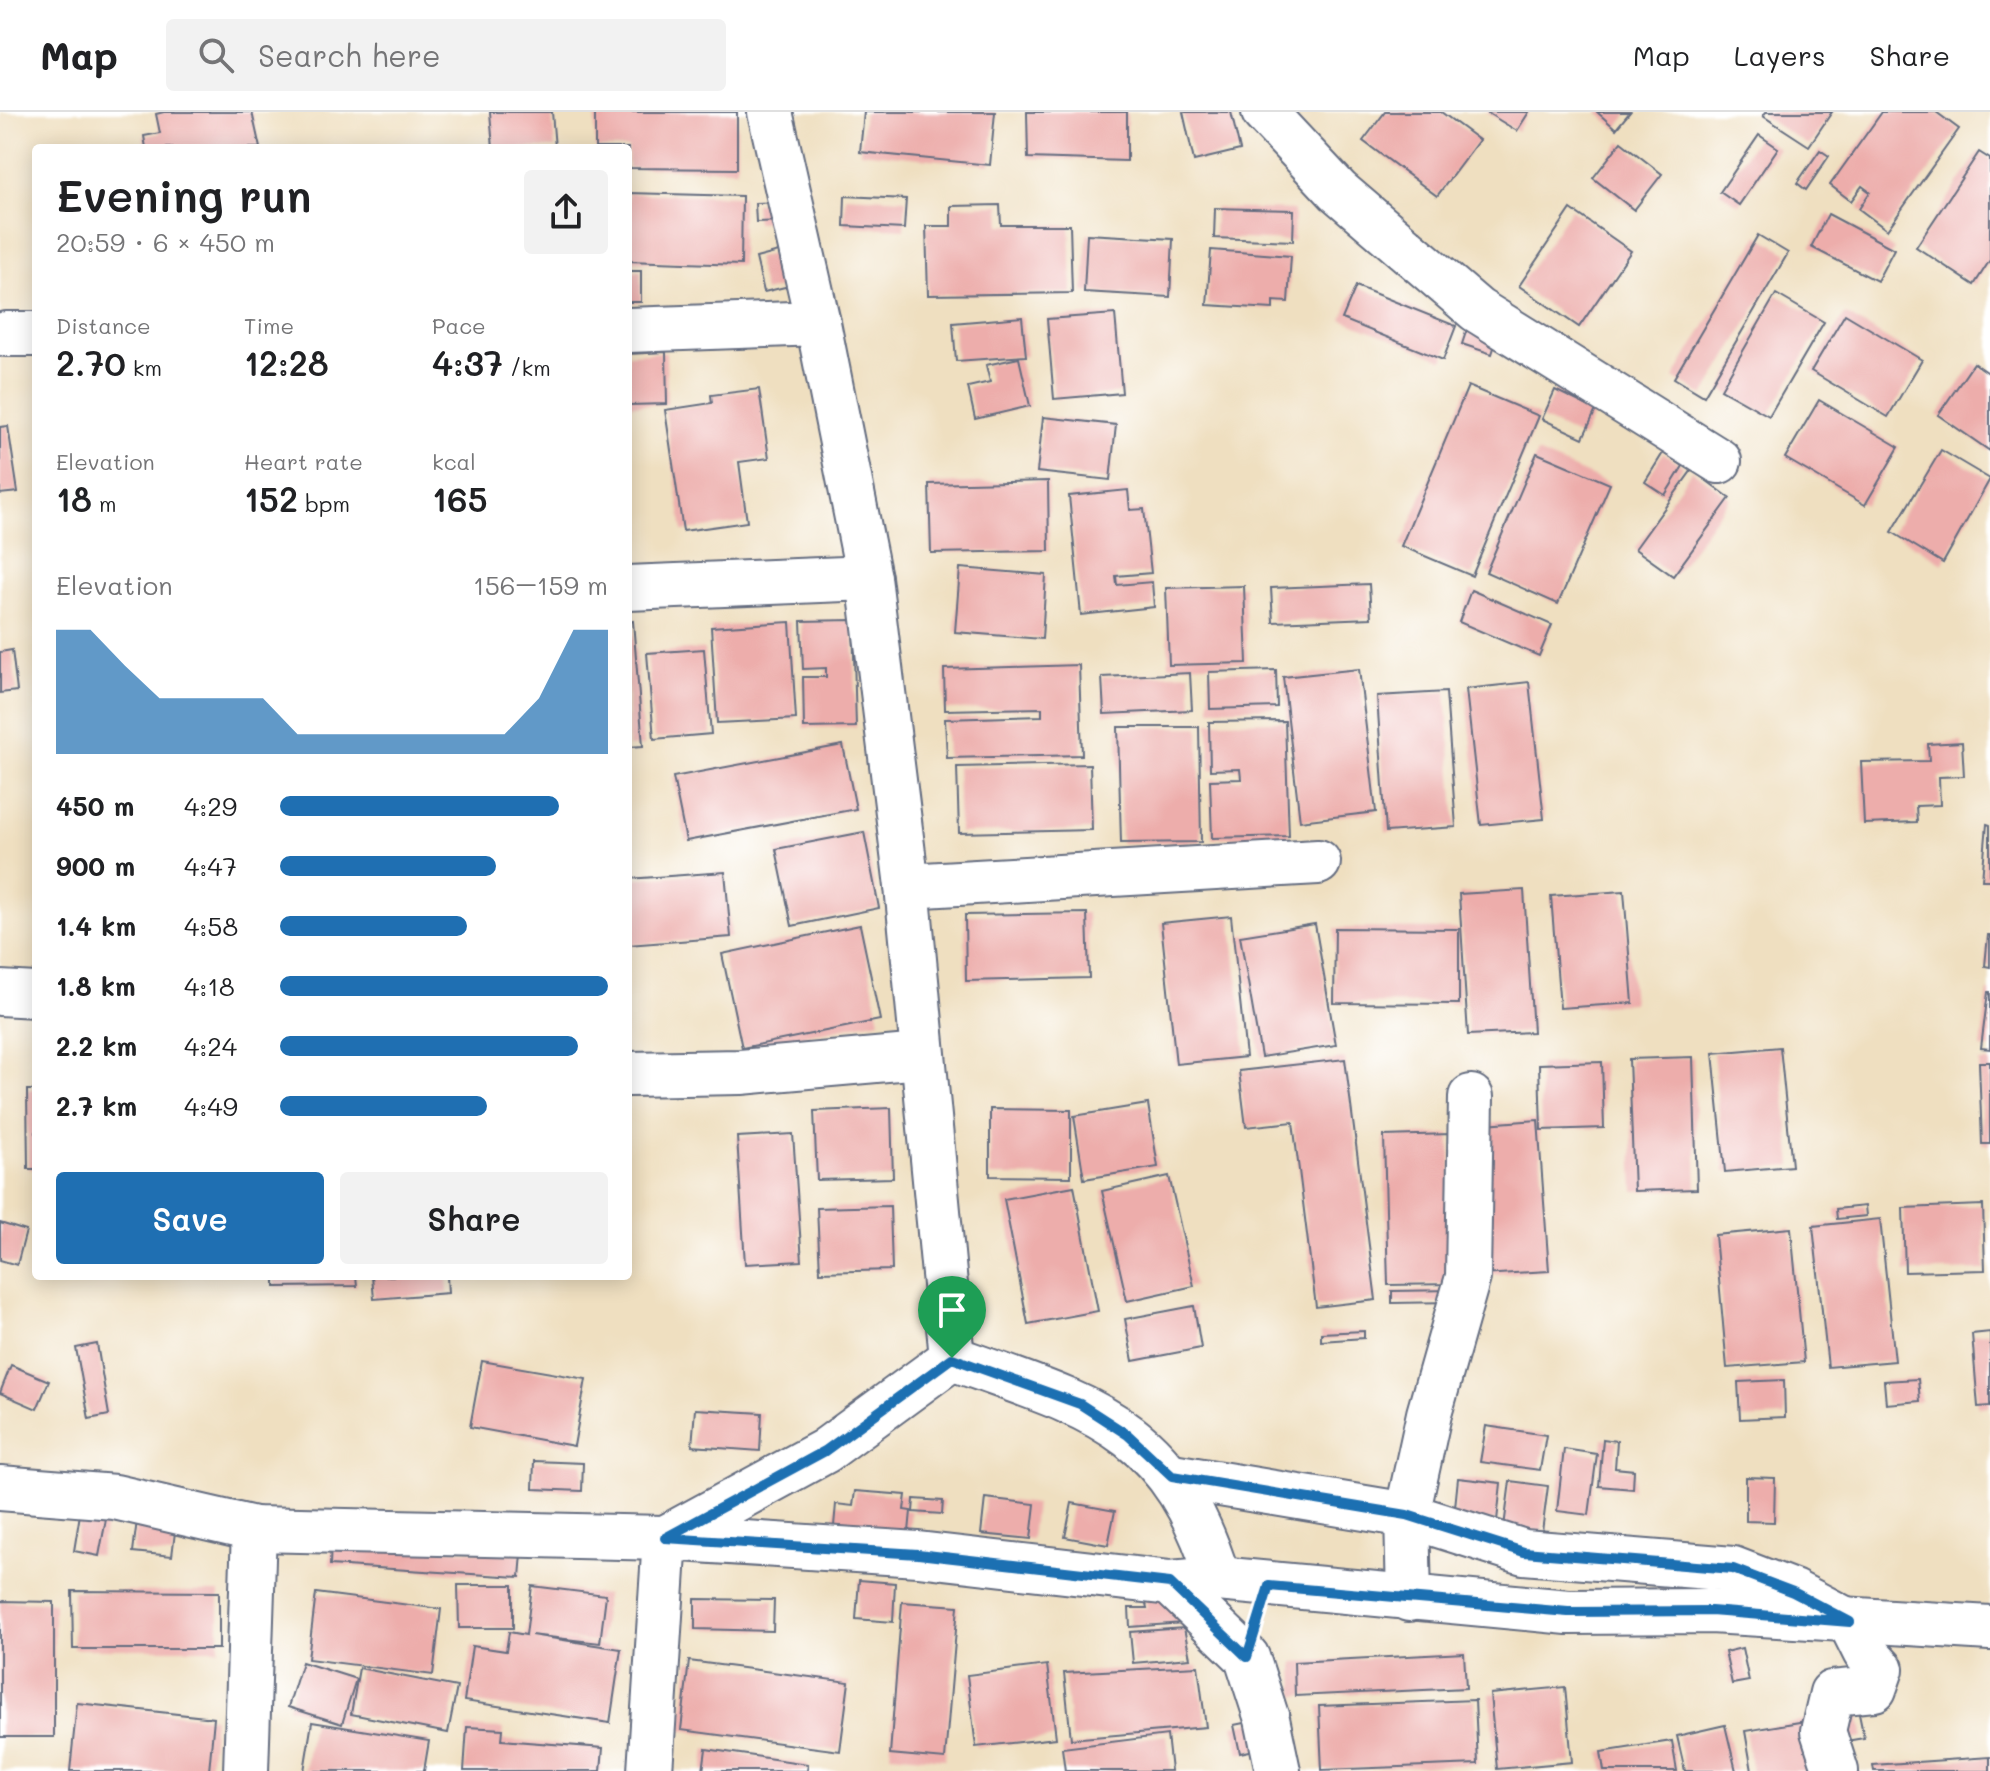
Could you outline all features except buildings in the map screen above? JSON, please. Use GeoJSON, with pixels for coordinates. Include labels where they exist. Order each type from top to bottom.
{"type":"FeatureCollection","features":[{"type":"Feature","properties":{"kind":"street"},"geometry":{"type":"LineString","coordinates":[[770,112],[818,323],[869,578],[907,886],[952,1358]]}},
{"type":"Feature","properties":{"kind":"street"},"geometry":{"type":"LineString","coordinates":[[1264,112],[1338,191],[1477,310],[1719,461]]}},
{"type":"Feature","properties":{"kind":"street"},"geometry":{"type":"LineString","coordinates":[[632,330],[818,323]]}},
{"type":"Feature","properties":{"kind":"street"},"geometry":{"type":"LineString","coordinates":[[632,588],[869,578]]}},
{"type":"Feature","properties":{"kind":"street"},"geometry":{"type":"LineString","coordinates":[[907,886],[1318,862]]}},
{"type":"Feature","properties":{"kind":"street"},"geometry":{"type":"LineString","coordinates":[[0,993],[32,995]]}},
{"type":"Feature","properties":{"kind":"street"},"geometry":{"type":"LineString","coordinates":[[632,1074],[741,1072],[921,1056]]}},
{"type":"Feature","properties":{"kind":"street"},"geometry":{"type":"LineString","coordinates":[[1409,1599],[1407,1515],[1429,1414],[1468,1277],[1471,1097]]}},
{"type":"Feature","properties":{"kind":"street"},"geometry":{"type":"LineString","coordinates":[[952,1358],[1080,1404],[1128,1435],[1172,1476],[1203,1530],[1218,1579]]}},
{"type":"Feature","properties":{"kind":"street"},"geometry":{"type":"LineString","coordinates":[[665,1538],[825,1451],[952,1358]]}},
{"type":"Feature","properties":{"kind":"street"},"geometry":{"type":"LineString","coordinates":[[1172,1476],[1407,1515],[1524,1552],[1733,1569],[1793,1592],[1850,1622],[1865,1652],[1881,1669],[1874,1689],[1832,1693],[1823,1731],[1836,1771]]}},
{"type":"Feature","properties":{"kind":"street"},"geometry":{"type":"LineString","coordinates":[[0,1488],[115,1497],[254,1529],[665,1538],[918,1554],[1170,1583],[1218,1579],[1568,1612],[1711,1611],[1850,1622],[1990,1628]]}},
{"type":"Feature","properties":{"kind":"street"},"geometry":{"type":"LineString","coordinates":[[246,1771],[254,1529]]}},
{"type":"Feature","properties":{"kind":"street"},"geometry":{"type":"LineString","coordinates":[[650,1771],[665,1538]]}},
{"type":"Feature","properties":{"kind":"street"},"geometry":{"type":"LineString","coordinates":[[1170,1583],[1247,1657],[1267,1719],[1278,1771]]}},
{"type":"Feature","properties":{"kind":"street"},"geometry":{"type":"LineString","coordinates":[[1247,1657],[1269,1586]]}},
{"type":"Feature","properties":{"kind":"route"},"geometry":{"type":"LineString","coordinates":[[952,1358],[1080,1404],[1128,1435],[1172,1476],[1407,1515],[1524,1552],[1733,1569],[1793,1592],[1850,1622],[1711,1611],[1568,1612],[1269,1586],[1247,1657],[1170,1583],[918,1554],[665,1538],[825,1451],[952,1358]]}}]}
